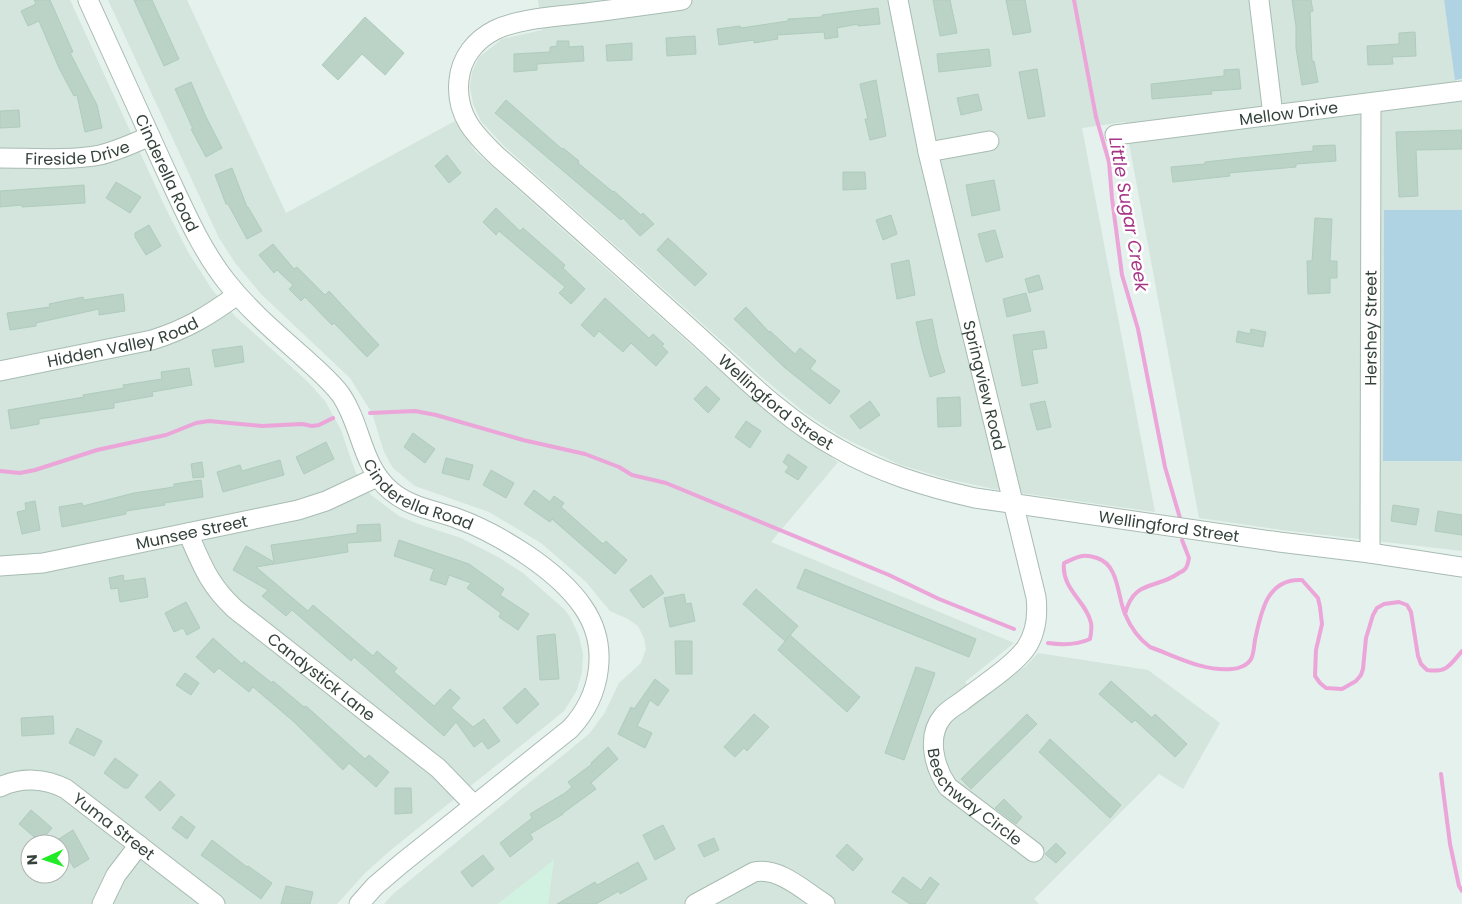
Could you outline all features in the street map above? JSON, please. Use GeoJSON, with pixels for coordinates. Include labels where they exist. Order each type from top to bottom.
{"type":"FeatureCollection","features":[{"type":"Feature","properties":{"kind":"street","name":"Cinderella Road"},"geometry":{"type":"LineString","coordinates":[[88,0],[150,136],[206,252],[237,295],[326,378],[341,395],[353,416],[367,458],[377,477],[390,491],[406,501],[483,530],[534,560],[573,594],[587,614],[595,632],[599,665],[594,694],[588,706],[570,729],[402,863],[375,886],[359,904]]}},
{"type":"Feature","properties":{"kind":"street","name":"Wellingford Street"},"geometry":{"type":"LineString","coordinates":[[682,0],[549,17],[507,25],[489,34],[469,51],[460,72],[458,96],[466,121],[476,136],[754,387],[804,428],[843,452],[893,475],[947,492],[975,498],[1462,567]]}},
{"type":"Feature","properties":{"kind":"street","name":"Springview Road"},"geometry":{"type":"LineString","coordinates":[[898,0],[928,152],[1036,597],[1038,612],[1032,636],[1025,649],[1012,662],[944,715],[935,730]]}},
{"type":"Feature","properties":{"kind":"street"},"geometry":{"type":"LineString","coordinates":[[1259,0],[1273,115]]}},
{"type":"Feature","properties":{"kind":"street","name":"Mellow Drive"},"geometry":{"type":"LineString","coordinates":[[1115,135],[1462,91]]}},
{"type":"Feature","properties":{"kind":"street","name":"Hershey Street"},"geometry":{"type":"LineString","coordinates":[[1370,553],[1371,103]]}},
{"type":"Feature","properties":{"kind":"street","name":"Fireside Drive"},"geometry":{"type":"LineString","coordinates":[[0,158],[80,158],[101,155],[150,136]]}},
{"type":"Feature","properties":{"kind":"street"},"geometry":{"type":"LineString","coordinates":[[928,152],[989,141]]}},
{"type":"Feature","properties":{"kind":"street","name":"Hidden Valley Road"},"geometry":{"type":"LineString","coordinates":[[0,371],[152,340],[175,333],[197,323],[237,295]]}},
{"type":"Feature","properties":{"kind":"street","name":"Munsee Street"},"geometry":{"type":"LineString","coordinates":[[0,566],[43,563],[298,510],[326,501],[377,477]]}},
{"type":"Feature","properties":{"kind":"street","name":"Candystick Lane"},"geometry":{"type":"LineString","coordinates":[[188,533],[208,577],[220,595],[230,605],[438,768],[474,805]]}},
{"type":"Feature","properties":{"kind":"street","name":"Beechway Circle"},"geometry":{"type":"LineString","coordinates":[[935,730],[934,754],[942,778],[948,786],[1034,852]]}},
{"type":"Feature","properties":{"kind":"street","name":"Yuma Street"},"geometry":{"type":"LineString","coordinates":[[0,787],[29,780],[44,781],[59,786],[215,904]]}},
{"type":"Feature","properties":{"kind":"street"},"geometry":{"type":"LineString","coordinates":[[102,904],[116,875],[139,845]]}},
{"type":"Feature","properties":{"kind":"street"},"geometry":{"type":"LineString","coordinates":[[695,904],[754,872],[762,870],[778,874],[825,904]]}},
{"type":"Feature","properties":{"kind":"shaded area"},"geometry":{"type":"Polygon","coordinates":[[[0,0],[70,0],[165,207],[188,252],[213,291],[236,317],[308,382],[325,401],[341,430],[355,471],[371,495],[399,516],[461,538],[498,557],[523,573],[564,609],[579,636],[583,654],[582,672],[577,690],[564,711],[392,849],[365,873],[337,904],[0,904],[0,0]]]}},
{"type":"Feature","properties":{"kind":"shaded area"},"geometry":{"type":"Polygon","coordinates":[[[108,0],[187,0],[286,213],[455,121],[475,151],[727,377],[783,425],[838,462],[771,542],[1014,643],[965,682],[978,700],[1026,666],[1038,653],[1148,670],[1220,723],[1183,789],[1159,774],[1034,899],[1039,904],[548,904],[553,861],[498,904],[384,904],[393,894],[589,734],[604,714],[619,683],[641,663],[646,649],[644,638],[638,626],[610,611],[586,582],[541,543],[489,512],[415,486],[393,468],[384,452],[372,413],[350,378],[261,294],[236,264],[219,238],[108,0]]]}},
{"type":"Feature","properties":{"kind":"shaded area"},"geometry":{"type":"Polygon","coordinates":[[[538,0],[1444,0],[1459,101],[1462,101],[1462,210],[1384,210],[1383,460],[1462,461],[1462,551],[1282,530],[1199,518],[1125,122],[1082,128],[1155,512],[994,489],[947,479],[898,464],[842,437],[804,412],[763,378],[503,145],[481,121],[473,104],[470,87],[472,72],[479,57],[502,39],[542,30],[538,0]]]}},
{"type":"Feature","properties":{"kind":"shaded area"},"geometry":{"type":"Polygon","coordinates":[[[1444,0],[1462,0],[1462,79],[1455,80],[1444,0]]]}},
{"type":"Feature","properties":{"kind":"shaded area"},"geometry":{"type":"Polygon","coordinates":[[[1384,210],[1462,210],[1462,461],[1383,461],[1384,210]]]}},
{"type":"Feature","properties":{"kind":"shaded area"},"geometry":{"type":"Polygon","coordinates":[[[554,860],[548,904],[498,904],[554,860]]]}},
{"type":"Feature","properties":{"kind":"building"},"geometry":{"type":"Polygon","coordinates":[[[34,0],[50,0],[73,52],[70,53],[97,105],[102,128],[85,132],[77,95],[74,96],[59,68],[39,21],[28,26],[21,11],[36,4],[34,0]]]}},
{"type":"Feature","properties":{"kind":"building"},"geometry":{"type":"Polygon","coordinates":[[[134,0],[152,0],[179,59],[164,66],[134,0]]]}},
{"type":"Feature","properties":{"kind":"building"},"geometry":{"type":"Polygon","coordinates":[[[933,0],[950,0],[957,33],[940,36],[933,0]]]}},
{"type":"Feature","properties":{"kind":"building"},"geometry":{"type":"Polygon","coordinates":[[[1006,0],[1025,0],[1031,32],[1013,35],[1006,0]]]}},
{"type":"Feature","properties":{"kind":"building"},"geometry":{"type":"Polygon","coordinates":[[[1292,0],[1311,0],[1313,11],[1310,12],[1312,61],[1314,61],[1318,82],[1302,85],[1296,48],[1296,26],[1292,0]]]}},
{"type":"Feature","properties":{"kind":"building"},"geometry":{"type":"Polygon","coordinates":[[[878,8],[880,24],[858,26],[858,24],[837,28],[838,37],[825,39],[824,32],[777,35],[778,39],[754,43],[754,40],[719,45],[717,29],[740,26],[741,28],[788,21],[788,19],[822,17],[822,15],[878,8]]]}},
{"type":"Feature","properties":{"kind":"building"},"geometry":{"type":"Polygon","coordinates":[[[365,17],[404,53],[385,75],[362,54],[338,80],[322,65],[365,17]]]}},
{"type":"Feature","properties":{"kind":"building"},"geometry":{"type":"Polygon","coordinates":[[[1415,32],[1416,56],[1392,57],[1393,64],[1368,65],[1367,46],[1399,44],[1399,33],[1415,32]]]}},
{"type":"Feature","properties":{"kind":"building"},"geometry":{"type":"Polygon","coordinates":[[[695,36],[696,54],[667,56],[666,38],[695,36]]]}},
{"type":"Feature","properties":{"kind":"building"},"geometry":{"type":"Polygon","coordinates":[[[557,41],[569,41],[569,47],[583,46],[584,61],[537,64],[537,70],[514,72],[514,54],[550,52],[550,47],[557,46],[557,41]]]}},
{"type":"Feature","properties":{"kind":"building"},"geometry":{"type":"Polygon","coordinates":[[[632,43],[632,60],[607,61],[606,45],[632,43]]]}},
{"type":"Feature","properties":{"kind":"building"},"geometry":{"type":"Polygon","coordinates":[[[989,49],[991,66],[939,72],[937,54],[989,49]]]}},
{"type":"Feature","properties":{"kind":"building"},"geometry":{"type":"Polygon","coordinates":[[[1037,69],[1045,116],[1028,119],[1019,72],[1037,69]]]}},
{"type":"Feature","properties":{"kind":"building"},"geometry":{"type":"Polygon","coordinates":[[[1239,69],[1241,89],[1211,91],[1212,94],[1152,99],[1151,84],[1224,76],[1224,70],[1239,69]]]}},
{"type":"Feature","properties":{"kind":"building"},"geometry":{"type":"Polygon","coordinates":[[[876,80],[886,136],[870,140],[865,119],[868,119],[860,84],[876,80]]]}},
{"type":"Feature","properties":{"kind":"building"},"geometry":{"type":"Polygon","coordinates":[[[191,82],[222,148],[206,157],[191,129],[193,129],[175,89],[191,82]]]}},
{"type":"Feature","properties":{"kind":"building"},"geometry":{"type":"Polygon","coordinates":[[[978,94],[982,110],[961,115],[957,98],[978,94]]]}},
{"type":"Feature","properties":{"kind":"building"},"geometry":{"type":"Polygon","coordinates":[[[506,100],[562,149],[579,161],[578,163],[641,215],[643,213],[654,224],[640,236],[623,218],[621,220],[495,113],[506,100]]]}},
{"type":"Feature","properties":{"kind":"building"},"geometry":{"type":"Polygon","coordinates":[[[19,110],[20,127],[0,128],[0,111],[19,110]]]}},
{"type":"Feature","properties":{"kind":"building"},"geometry":{"type":"Polygon","coordinates":[[[1462,130],[1462,149],[1416,150],[1418,196],[1399,197],[1396,132],[1462,130]]]}},
{"type":"Feature","properties":{"kind":"building"},"geometry":{"type":"Polygon","coordinates":[[[1335,145],[1336,161],[1296,164],[1296,167],[1229,173],[1230,176],[1173,182],[1171,167],[1313,151],[1313,146],[1335,145]]]}},
{"type":"Feature","properties":{"kind":"building"},"geometry":{"type":"Polygon","coordinates":[[[447,155],[461,173],[449,183],[435,166],[447,155]]]}},
{"type":"Feature","properties":{"kind":"building"},"geometry":{"type":"Polygon","coordinates":[[[232,168],[247,207],[262,231],[247,239],[228,204],[226,204],[215,175],[232,168]]]}},
{"type":"Feature","properties":{"kind":"building"},"geometry":{"type":"Polygon","coordinates":[[[843,172],[865,172],[866,189],[843,190],[843,172]]]}},
{"type":"Feature","properties":{"kind":"building"},"geometry":{"type":"Polygon","coordinates":[[[994,180],[1000,210],[972,216],[966,185],[994,180]]]}},
{"type":"Feature","properties":{"kind":"building"},"geometry":{"type":"Polygon","coordinates":[[[116,182],[141,197],[130,213],[106,198],[116,182]]]}},
{"type":"Feature","properties":{"kind":"building"},"geometry":{"type":"Polygon","coordinates":[[[84,185],[85,203],[0,207],[0,191],[84,185]]]}},
{"type":"Feature","properties":{"kind":"building"},"geometry":{"type":"Polygon","coordinates":[[[496,208],[520,231],[523,228],[565,265],[563,268],[585,289],[571,304],[559,293],[565,287],[499,231],[496,235],[483,222],[496,208]]]}},
{"type":"Feature","properties":{"kind":"building"},"geometry":{"type":"Polygon","coordinates":[[[891,215],[897,234],[883,240],[876,220],[891,215]]]}},
{"type":"Feature","properties":{"kind":"building"},"geometry":{"type":"Polygon","coordinates":[[[1315,218],[1332,219],[1330,261],[1337,261],[1337,278],[1330,278],[1330,293],[1308,294],[1307,261],[1312,261],[1315,218]]]}},
{"type":"Feature","properties":{"kind":"building"},"geometry":{"type":"Polygon","coordinates":[[[149,225],[161,246],[146,255],[135,237],[135,233],[149,225]]]}},
{"type":"Feature","properties":{"kind":"building"},"geometry":{"type":"Polygon","coordinates":[[[995,230],[1003,257],[986,262],[978,234],[995,230]]]}},
{"type":"Feature","properties":{"kind":"building"},"geometry":{"type":"Polygon","coordinates":[[[668,238],[707,274],[695,286],[657,250],[668,238]]]}},
{"type":"Feature","properties":{"kind":"building"},"geometry":{"type":"Polygon","coordinates":[[[273,244],[294,269],[297,267],[325,295],[329,291],[379,345],[367,357],[305,297],[301,301],[289,289],[293,285],[277,270],[274,273],[259,255],[273,244]]]}},
{"type":"Feature","properties":{"kind":"building"},"geometry":{"type":"Polygon","coordinates":[[[909,260],[915,295],[897,299],[891,264],[909,260]]]}},
{"type":"Feature","properties":{"kind":"building"},"geometry":{"type":"Polygon","coordinates":[[[1039,275],[1043,289],[1029,293],[1025,279],[1039,275]]]}},
{"type":"Feature","properties":{"kind":"building"},"geometry":{"type":"Polygon","coordinates":[[[1026,293],[1031,311],[1007,317],[1003,299],[1026,293]]]}},
{"type":"Feature","properties":{"kind":"building"},"geometry":{"type":"Polygon","coordinates":[[[123,294],[125,311],[99,315],[99,309],[36,323],[36,326],[10,330],[7,313],[50,307],[49,304],[83,297],[84,300],[123,294]]]}},
{"type":"Feature","properties":{"kind":"building"},"geometry":{"type":"Polygon","coordinates":[[[605,298],[649,338],[653,334],[664,344],[662,346],[668,352],[656,366],[631,343],[623,352],[599,331],[594,337],[581,325],[605,298]]]}},
{"type":"Feature","properties":{"kind":"building"},"geometry":{"type":"Polygon","coordinates":[[[746,307],[769,332],[795,354],[800,348],[816,361],[810,369],[840,391],[830,404],[784,367],[734,319],[746,307]]]}},
{"type":"Feature","properties":{"kind":"building"},"geometry":{"type":"Polygon","coordinates":[[[932,319],[945,372],[930,377],[916,322],[932,319]]]}},
{"type":"Feature","properties":{"kind":"building"},"geometry":{"type":"Polygon","coordinates":[[[1251,329],[1266,332],[1263,347],[1236,342],[1238,331],[1250,334],[1251,329]]]}},
{"type":"Feature","properties":{"kind":"building"},"geometry":{"type":"Polygon","coordinates":[[[1044,331],[1047,348],[1032,350],[1038,383],[1022,386],[1013,335],[1044,331]]]}},
{"type":"Feature","properties":{"kind":"building"},"geometry":{"type":"Polygon","coordinates":[[[242,346],[244,362],[215,367],[212,350],[242,346]]]}},
{"type":"Feature","properties":{"kind":"building"},"geometry":{"type":"Polygon","coordinates":[[[189,368],[192,385],[152,392],[153,396],[114,403],[114,408],[39,419],[39,424],[11,429],[8,410],[124,388],[123,385],[162,379],[161,372],[189,368]]]}},
{"type":"Feature","properties":{"kind":"building"},"geometry":{"type":"Polygon","coordinates":[[[706,386],[720,399],[708,413],[694,399],[706,386]]]}},
{"type":"Feature","properties":{"kind":"building"},"geometry":{"type":"Polygon","coordinates":[[[960,397],[961,426],[938,427],[937,398],[960,397]]]}},
{"type":"Feature","properties":{"kind":"building"},"geometry":{"type":"Polygon","coordinates":[[[870,401],[880,415],[860,429],[850,416],[870,401]]]}},
{"type":"Feature","properties":{"kind":"building"},"geometry":{"type":"Polygon","coordinates":[[[1045,401],[1051,427],[1037,430],[1030,404],[1045,401]]]}},
{"type":"Feature","properties":{"kind":"building"},"geometry":{"type":"Polygon","coordinates":[[[746,421],[761,431],[750,448],[735,437],[746,421]]]}},
{"type":"Feature","properties":{"kind":"building"},"geometry":{"type":"Polygon","coordinates":[[[413,433],[435,449],[425,463],[404,447],[413,433]]]}},
{"type":"Feature","properties":{"kind":"building"},"geometry":{"type":"Polygon","coordinates":[[[326,442],[334,459],[304,474],[296,457],[326,442]]]}},
{"type":"Feature","properties":{"kind":"building"},"geometry":{"type":"Polygon","coordinates":[[[788,454],[807,467],[798,480],[785,472],[789,467],[783,462],[788,454]]]}},
{"type":"Feature","properties":{"kind":"building"},"geometry":{"type":"Polygon","coordinates":[[[446,458],[473,465],[469,480],[442,473],[446,458]]]}},
{"type":"Feature","properties":{"kind":"building"},"geometry":{"type":"Polygon","coordinates":[[[280,460],[284,475],[223,492],[217,472],[240,465],[242,471],[280,460]]]}},
{"type":"Feature","properties":{"kind":"building"},"geometry":{"type":"Polygon","coordinates":[[[202,462],[204,477],[193,478],[191,464],[202,462]]]}},
{"type":"Feature","properties":{"kind":"building"},"geometry":{"type":"Polygon","coordinates":[[[491,470],[514,483],[506,498],[483,485],[491,470]]]}},
{"type":"Feature","properties":{"kind":"building"},"geometry":{"type":"Polygon","coordinates":[[[201,480],[203,497],[126,511],[126,514],[62,527],[59,507],[82,503],[83,506],[134,493],[174,487],[174,484],[201,480]]]}},
{"type":"Feature","properties":{"kind":"building"},"geometry":{"type":"Polygon","coordinates":[[[534,490],[550,502],[554,496],[564,503],[561,507],[603,544],[606,541],[627,560],[615,574],[552,519],[550,522],[524,504],[534,490]]]}},
{"type":"Feature","properties":{"kind":"building"},"geometry":{"type":"Polygon","coordinates":[[[35,501],[40,530],[22,534],[17,512],[26,510],[25,503],[35,501]]]}},
{"type":"Feature","properties":{"kind":"building"},"geometry":{"type":"Polygon","coordinates":[[[1393,505],[1419,509],[1416,525],[1391,521],[1393,505]]]}},
{"type":"Feature","properties":{"kind":"building"},"geometry":{"type":"Polygon","coordinates":[[[1438,511],[1462,515],[1462,535],[1435,531],[1438,511]]]}},
{"type":"Feature","properties":{"kind":"building"},"geometry":{"type":"Polygon","coordinates":[[[380,524],[381,541],[347,543],[348,552],[256,567],[308,611],[313,605],[373,656],[377,651],[397,668],[394,672],[434,706],[450,689],[460,698],[451,708],[473,727],[484,719],[500,741],[488,749],[482,741],[474,747],[456,722],[444,736],[354,657],[351,661],[292,610],[286,616],[262,596],[268,590],[233,570],[246,546],[274,562],[271,545],[357,533],[357,525],[380,524]]]}},
{"type":"Feature","properties":{"kind":"building"},"geometry":{"type":"Polygon","coordinates":[[[399,540],[469,564],[504,589],[500,595],[529,614],[518,630],[499,617],[501,613],[467,588],[471,583],[449,575],[446,585],[430,580],[434,569],[394,556],[399,540]]]}},
{"type":"Feature","properties":{"kind":"building"},"geometry":{"type":"Polygon","coordinates":[[[805,569],[976,639],[969,657],[797,588],[805,569]]]}},
{"type":"Feature","properties":{"kind":"building"},"geometry":{"type":"Polygon","coordinates":[[[123,575],[124,581],[145,578],[148,597],[120,602],[118,588],[111,589],[109,578],[123,575]]]}},
{"type":"Feature","properties":{"kind":"building"},"geometry":{"type":"Polygon","coordinates":[[[651,575],[664,593],[643,608],[630,590],[651,575]]]}},
{"type":"Feature","properties":{"kind":"building"},"geometry":{"type":"Polygon","coordinates":[[[756,589],[798,626],[785,641],[743,604],[756,589]]]}},
{"type":"Feature","properties":{"kind":"building"},"geometry":{"type":"Polygon","coordinates":[[[684,594],[686,604],[691,603],[695,621],[670,627],[664,598],[684,594]]]}},
{"type":"Feature","properties":{"kind":"building"},"geometry":{"type":"Polygon","coordinates":[[[186,602],[200,628],[187,635],[183,628],[174,632],[165,613],[186,602]]]}},
{"type":"Feature","properties":{"kind":"building"},"geometry":{"type":"Polygon","coordinates":[[[555,634],[559,679],[540,680],[537,636],[555,634]]]}},
{"type":"Feature","properties":{"kind":"building"},"geometry":{"type":"Polygon","coordinates":[[[790,635],[860,697],[847,712],[778,650],[790,635]]]}},
{"type":"Feature","properties":{"kind":"building"},"geometry":{"type":"Polygon","coordinates":[[[213,638],[242,664],[244,661],[272,683],[273,681],[304,707],[306,706],[365,759],[369,755],[389,772],[376,787],[349,763],[343,770],[293,721],[253,687],[249,692],[219,668],[214,673],[196,657],[213,638]]]}},
{"type":"Feature","properties":{"kind":"building"},"geometry":{"type":"Polygon","coordinates":[[[675,641],[692,641],[692,674],[676,674],[675,641]]]}},
{"type":"Feature","properties":{"kind":"building"},"geometry":{"type":"Polygon","coordinates":[[[916,667],[935,673],[904,760],[885,753],[916,667]]]}},
{"type":"Feature","properties":{"kind":"building"},"geometry":{"type":"Polygon","coordinates":[[[185,673],[199,683],[191,695],[176,685],[185,673]]]}},
{"type":"Feature","properties":{"kind":"building"},"geometry":{"type":"Polygon","coordinates":[[[655,679],[669,690],[658,706],[650,700],[637,726],[652,733],[645,748],[618,734],[631,707],[634,709],[655,679]]]}},
{"type":"Feature","properties":{"kind":"building"},"geometry":{"type":"Polygon","coordinates":[[[1111,681],[1152,718],[1155,714],[1187,744],[1175,757],[1135,720],[1132,723],[1099,694],[1111,681]]]}},
{"type":"Feature","properties":{"kind":"building"},"geometry":{"type":"Polygon","coordinates":[[[525,688],[539,704],[517,724],[503,708],[525,688]]]}},
{"type":"Feature","properties":{"kind":"building"},"geometry":{"type":"Polygon","coordinates":[[[754,714],[769,727],[747,751],[744,748],[735,757],[724,747],[754,714]]]}},
{"type":"Feature","properties":{"kind":"building"},"geometry":{"type":"Polygon","coordinates":[[[1027,714],[1037,724],[971,789],[961,779],[1027,714]]]}},
{"type":"Feature","properties":{"kind":"building"},"geometry":{"type":"Polygon","coordinates":[[[53,716],[54,734],[22,736],[21,718],[53,716]]]}},
{"type":"Feature","properties":{"kind":"building"},"geometry":{"type":"Polygon","coordinates":[[[77,728],[102,741],[94,756],[69,743],[77,728]]]}},
{"type":"Feature","properties":{"kind":"building"},"geometry":{"type":"Polygon","coordinates":[[[1050,739],[1121,805],[1110,818],[1039,752],[1050,739]]]}},
{"type":"Feature","properties":{"kind":"building"},"geometry":{"type":"Polygon","coordinates":[[[608,747],[618,759],[591,783],[596,789],[563,814],[530,834],[533,839],[510,857],[500,843],[532,818],[530,814],[572,787],[568,782],[592,764],[608,747]]]}},
{"type":"Feature","properties":{"kind":"building"},"geometry":{"type":"Polygon","coordinates":[[[115,758],[138,775],[128,788],[124,788],[104,773],[115,758]]]}},
{"type":"Feature","properties":{"kind":"building"},"geometry":{"type":"Polygon","coordinates":[[[160,781],[175,795],[160,811],[145,797],[160,781]]]}},
{"type":"Feature","properties":{"kind":"building"},"geometry":{"type":"Polygon","coordinates":[[[395,788],[411,788],[412,813],[395,814],[395,788]]]}},
{"type":"Feature","properties":{"kind":"building"},"geometry":{"type":"Polygon","coordinates":[[[1004,799],[1022,817],[1016,824],[995,808],[1004,799]]]}},
{"type":"Feature","properties":{"kind":"building"},"geometry":{"type":"Polygon","coordinates":[[[31,810],[52,828],[47,834],[31,834],[19,824],[31,810]]]}},
{"type":"Feature","properties":{"kind":"building"},"geometry":{"type":"Polygon","coordinates":[[[181,816],[195,827],[187,839],[172,828],[181,816]]]}},
{"type":"Feature","properties":{"kind":"building"},"geometry":{"type":"Polygon","coordinates":[[[663,825],[675,849],[655,860],[643,835],[663,825]]]}},
{"type":"Feature","properties":{"kind":"building"},"geometry":{"type":"Polygon","coordinates":[[[73,830],[89,859],[74,868],[70,861],[70,834],[67,834],[73,830]]]}},
{"type":"Feature","properties":{"kind":"building"},"geometry":{"type":"Polygon","coordinates":[[[714,838],[719,850],[704,857],[698,845],[714,838]]]}},
{"type":"Feature","properties":{"kind":"building"},"geometry":{"type":"Polygon","coordinates":[[[212,840],[247,867],[272,883],[261,899],[201,855],[212,840]]]}},
{"type":"Feature","properties":{"kind":"building"},"geometry":{"type":"Polygon","coordinates":[[[1056,843],[1066,853],[1056,863],[1045,854],[1056,843]]]}},
{"type":"Feature","properties":{"kind":"building"},"geometry":{"type":"Polygon","coordinates":[[[847,844],[863,859],[853,871],[836,856],[847,844]]]}},
{"type":"Feature","properties":{"kind":"building"},"geometry":{"type":"Polygon","coordinates":[[[483,855],[494,869],[472,887],[461,872],[483,855]]]}},
{"type":"Feature","properties":{"kind":"building"},"geometry":{"type":"Polygon","coordinates":[[[638,862],[647,879],[620,894],[619,891],[596,904],[557,904],[595,882],[597,885],[638,862]]]}},
{"type":"Feature","properties":{"kind":"building"},"geometry":{"type":"Polygon","coordinates":[[[903,877],[921,890],[930,877],[939,884],[925,904],[910,904],[892,892],[903,877]]]}},
{"type":"Feature","properties":{"kind":"building"},"geometry":{"type":"Polygon","coordinates":[[[286,886],[313,892],[310,904],[281,904],[286,886]]]}},
{"type":"Feature","properties":{"kind":"waterway","name":"Little Sugar Creek"},"geometry":{"type":"LineString","coordinates":[[1074,0],[1096,117],[1109,162],[1122,275],[1138,329],[1165,467],[1180,518]]}},
{"type":"Feature","properties":{"kind":"waterway"},"geometry":{"type":"LineString","coordinates":[[370,413],[415,411],[436,415],[523,440],[585,454],[619,467],[632,475],[666,483],[1014,629]]}},
{"type":"Feature","properties":{"kind":"waterway"},"geometry":{"type":"LineString","coordinates":[[0,471],[20,473],[35,470],[97,450],[166,435],[196,423],[209,421],[262,426],[302,424],[312,426],[319,425],[333,418]]}},
{"type":"Feature","properties":{"kind":"waterway","name":"Little Sugar Creek"},"geometry":{"type":"LineString","coordinates":[[1125,614],[1129,603],[1140,590],[1162,582],[1185,570],[1189,558],[1182,540]]}},
{"type":"Feature","properties":{"kind":"waterway","name":"Little Sugar Creek"},"geometry":{"type":"LineString","coordinates":[[1048,643],[1069,644],[1090,639],[1091,623],[1089,615],[1070,588],[1064,572],[1064,563],[1080,556],[1087,556],[1097,558],[1110,567],[1125,614],[1132,628],[1142,640],[1150,647],[1200,666],[1232,669],[1248,663],[1253,655],[1263,608],[1273,591],[1290,581],[1302,580],[1318,598],[1322,624],[1316,650],[1315,676],[1326,688],[1342,689],[1356,681],[1361,675],[1366,638],[1373,615],[1377,608],[1384,604],[1399,602],[1407,605],[1411,612],[1418,656],[1421,664],[1427,670],[1434,671],[1448,667],[1462,651]]}},
{"type":"Feature","properties":{"kind":"waterway"},"geometry":{"type":"LineString","coordinates":[[1441,774],[1450,844],[1459,886],[1462,891]]}}]}
